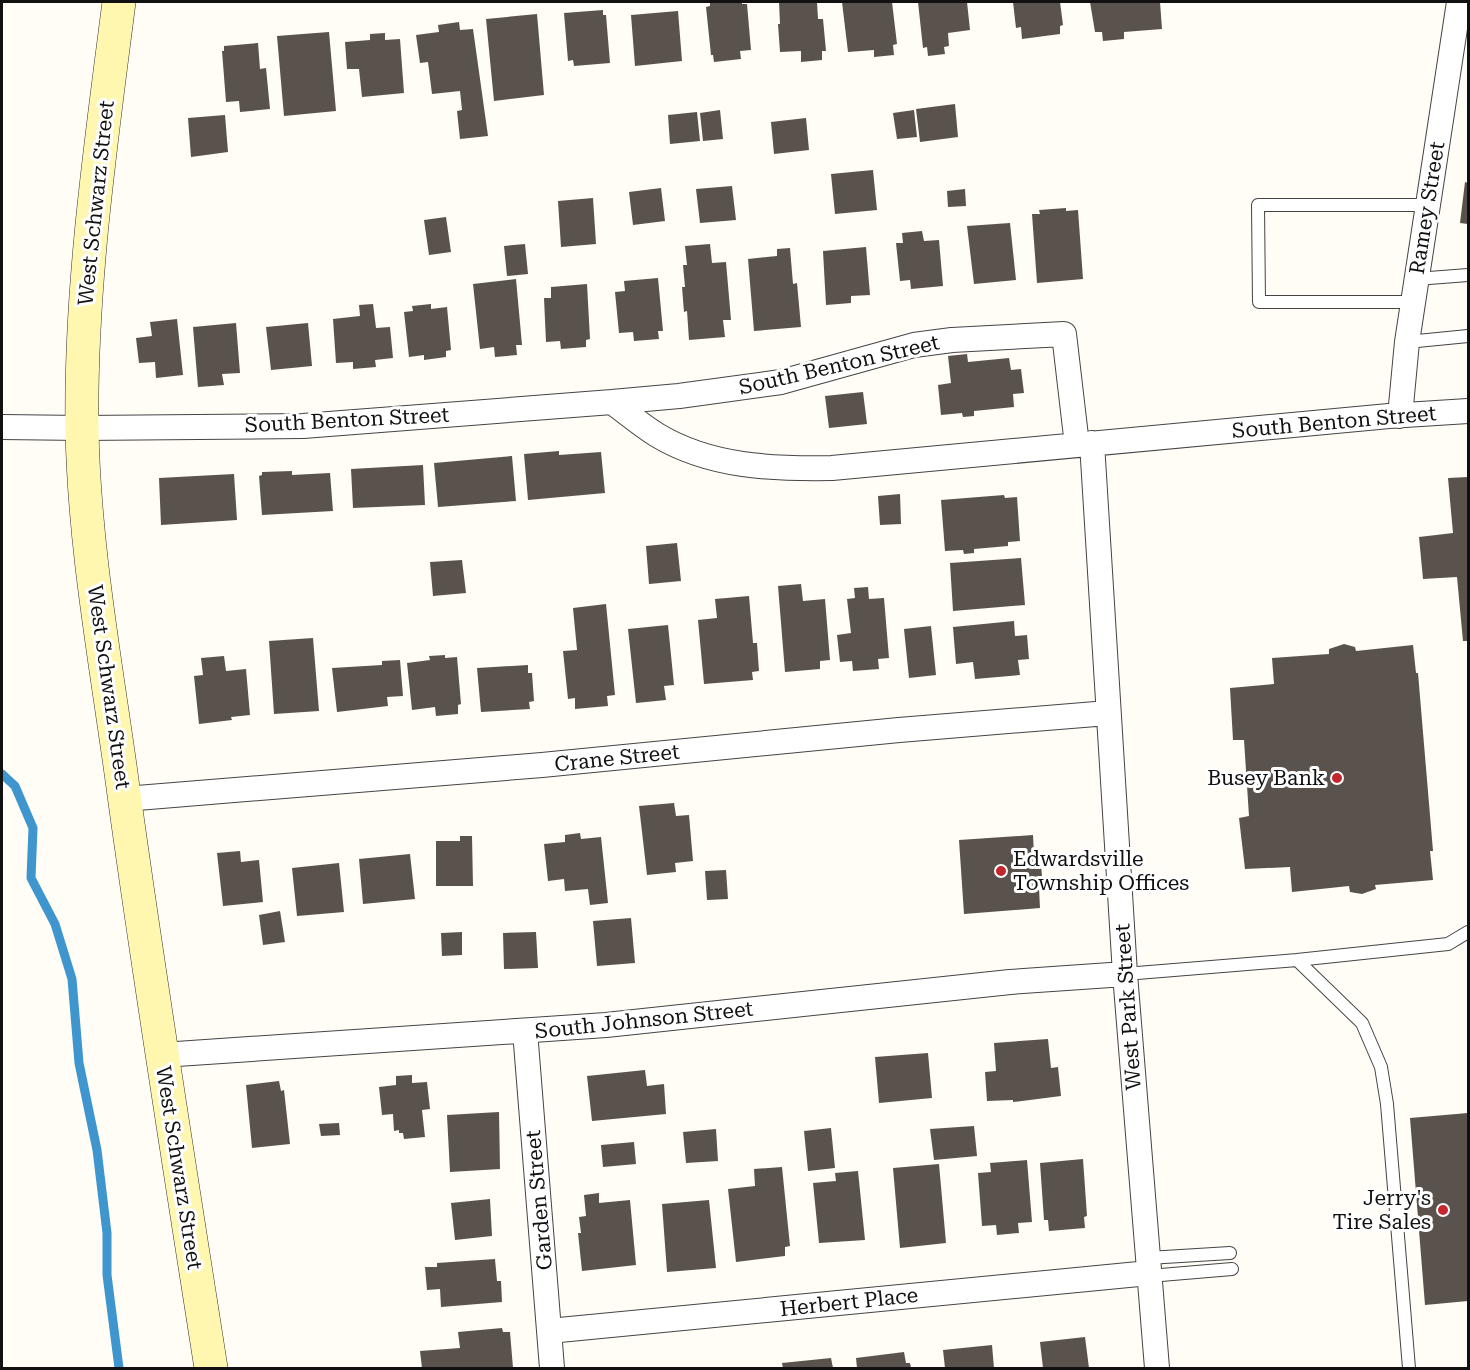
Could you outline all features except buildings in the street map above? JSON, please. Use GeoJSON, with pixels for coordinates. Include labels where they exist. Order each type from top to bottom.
{"type":"FeatureCollection","features":[{"type":"Feature","properties":{"kind":"street","name":"West Schwarz Street"},"geometry":{"type":"LineString","coordinates":[[119,2],[94,191],[84,330],[82,429],[86,521],[124,799],[211,1368]]}},
{"type":"Feature","properties":{"kind":"street","name":"Ramey Street"},"geometry":{"type":"LineString","coordinates":[[1400,416],[1407,342],[1459,2]]}},
{"type":"Feature","properties":{"kind":"street","name":"South Benton Street"},"geometry":{"type":"LineString","coordinates":[[2,427],[82,429],[303,426],[612,402],[679,396],[781,382],[914,345],[952,340],[1064,334],[1084,444],[1468,411]]}},
{"type":"Feature","properties":{"kind":"street"},"geometry":{"type":"LineString","coordinates":[[612,402],[657,435],[691,452],[746,465],[832,468],[1084,444]]}},
{"type":"Feature","properties":{"kind":"street","name":"West Park Street"},"geometry":{"type":"LineString","coordinates":[[1084,444],[1108,712],[1125,974],[1157,1368]]}},
{"type":"Feature","properties":{"kind":"street","name":"Crane Street"},"geometry":{"type":"LineString","coordinates":[[124,799],[542,765],[1108,712]]}},
{"type":"Feature","properties":{"kind":"street","name":"South Johnson Street"},"geometry":{"type":"LineString","coordinates":[[162,1055],[618,1024],[1010,982],[1125,974]]}},
{"type":"Feature","properties":{"kind":"street","name":"Garden Street"},"geometry":{"type":"LineString","coordinates":[[525,1031],[552,1368]]}},
{"type":"Feature","properties":{"kind":"street","name":"Herbert Place"},"geometry":{"type":"LineString","coordinates":[[549,1331],[1148,1269]]}},
{"type":"Feature","properties":{"kind":"lane"},"geometry":{"type":"LineString","coordinates":[[1428,206],[1258,206],[1259,302],[1415,290],[1468,275]]}},
{"type":"Feature","properties":{"kind":"lane"},"geometry":{"type":"LineString","coordinates":[[1407,342],[1468,336]]}},
{"type":"Feature","properties":{"kind":"lane"},"geometry":{"type":"LineString","coordinates":[[1125,974],[1297,960],[1448,944],[1468,932]]}},
{"type":"Feature","properties":{"kind":"lane"},"geometry":{"type":"LineString","coordinates":[[1297,960],[1362,1023],[1381,1067],[1387,1104],[1409,1368]]}},
{"type":"Feature","properties":{"kind":"lane"},"geometry":{"type":"LineString","coordinates":[[1148,1269],[1230,1252]]}},
{"type":"Feature","properties":{"kind":"lane"},"geometry":{"type":"LineString","coordinates":[[1148,1269],[1232,1269]]}},
{"type":"Feature","properties":{"kind":"waterway"},"geometry":{"type":"LineString","coordinates":[[2,774],[15,786],[33,828],[31,878],[55,924],[72,979],[79,1063],[97,1150],[107,1233],[107,1275],[119,1368]]}},
{"type":"Feature","properties":{"kind":"place","name":"Busey Bank"},"geometry":{"type":"Point","coordinates":[1337,778]}},
{"type":"Feature","properties":{"kind":"place","name":"Edwardsville Township Offices"},"geometry":{"type":"Point","coordinates":[1001,871]}},
{"type":"Feature","properties":{"kind":"place","name":"Jerry's Tire Sales"},"geometry":{"type":"Point","coordinates":[1443,1210]}}]}
